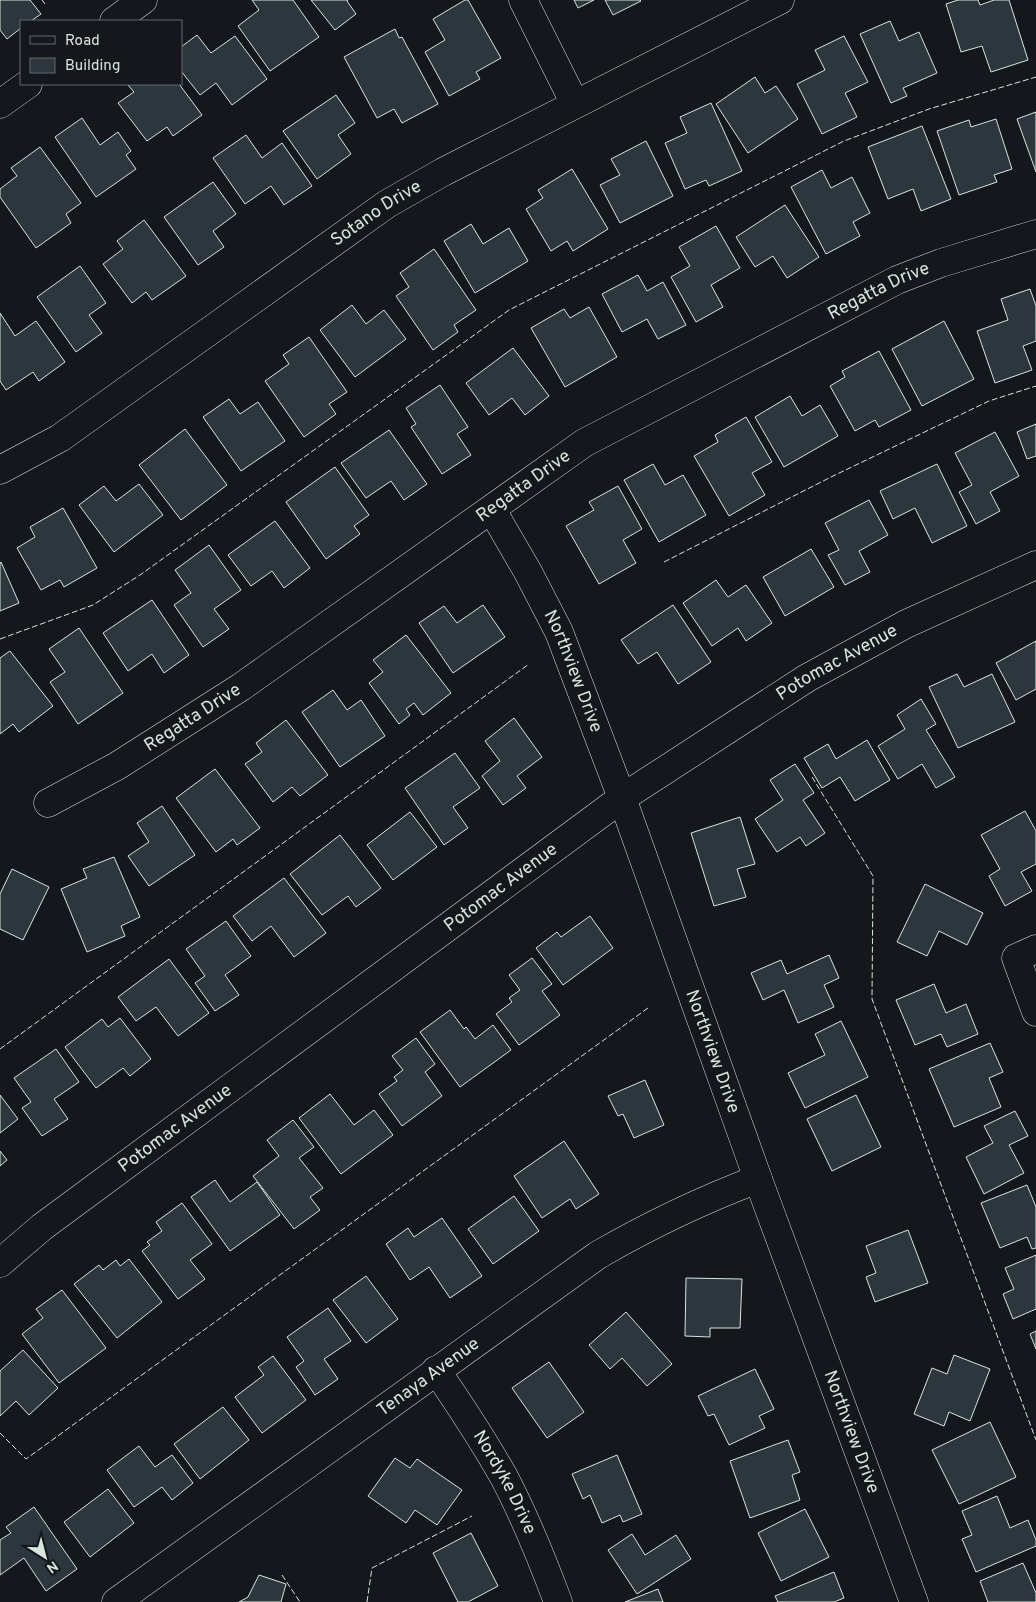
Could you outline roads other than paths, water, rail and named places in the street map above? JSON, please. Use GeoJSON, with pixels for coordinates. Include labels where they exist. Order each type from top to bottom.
{"type":"FeatureCollection","features":[{"type":"Feature","properties":{"kind":"street"},"geometry":{"type":"LineString","coordinates":[[115,20],[143,0]]}},
{"type":"Feature","properties":{"kind":"street"},"geometry":{"type":"LineString","coordinates":[[523,0],[576,104]]}},
{"type":"Feature","properties":{"kind":"street","name":"Sotano Drive"},"geometry":{"type":"LineString","coordinates":[[0,470],[60,438],[387,204],[443,172],[780,0]]}},
{"type":"Feature","properties":{"kind":"street"},"geometry":{"type":"LineString","coordinates":[[0,104],[27,85]]}},
{"type":"Feature","properties":{"kind":"street","name":"Regatta Drive"},"geometry":{"type":"LineString","coordinates":[[48,803],[117,766],[183,725],[492,510],[584,443],[897,280],[941,263],[1036,234]]}},
{"type":"Feature","properties":{"kind":"street","name":"Northview Drive"},"geometry":{"type":"LineString","coordinates":[[492,510],[559,632],[622,798],[758,1180],[914,1602]]}},
{"type":"Feature","properties":{"kind":"street","name":"Potomac Avenue"},"geometry":{"type":"LineString","coordinates":[[0,1263],[42,1227],[622,798],[807,678],[906,624],[1036,565]]}},
{"type":"Feature","properties":{"kind":"street"},"geometry":{"type":"LineString","coordinates":[[1036,949],[1016,958],[1036,1012]]}},
{"type":"Feature","properties":{"kind":"street","name":"Tenaya Avenue"},"geometry":{"type":"LineString","coordinates":[[116,1602],[598,1255],[642,1230],[709,1198],[758,1180]]}},
{"type":"Feature","properties":{"kind":"street","name":"Nordyke Drive"},"geometry":{"type":"LineString","coordinates":[[436,1370],[475,1428],[504,1478],[540,1554],[558,1602]]}}]}
